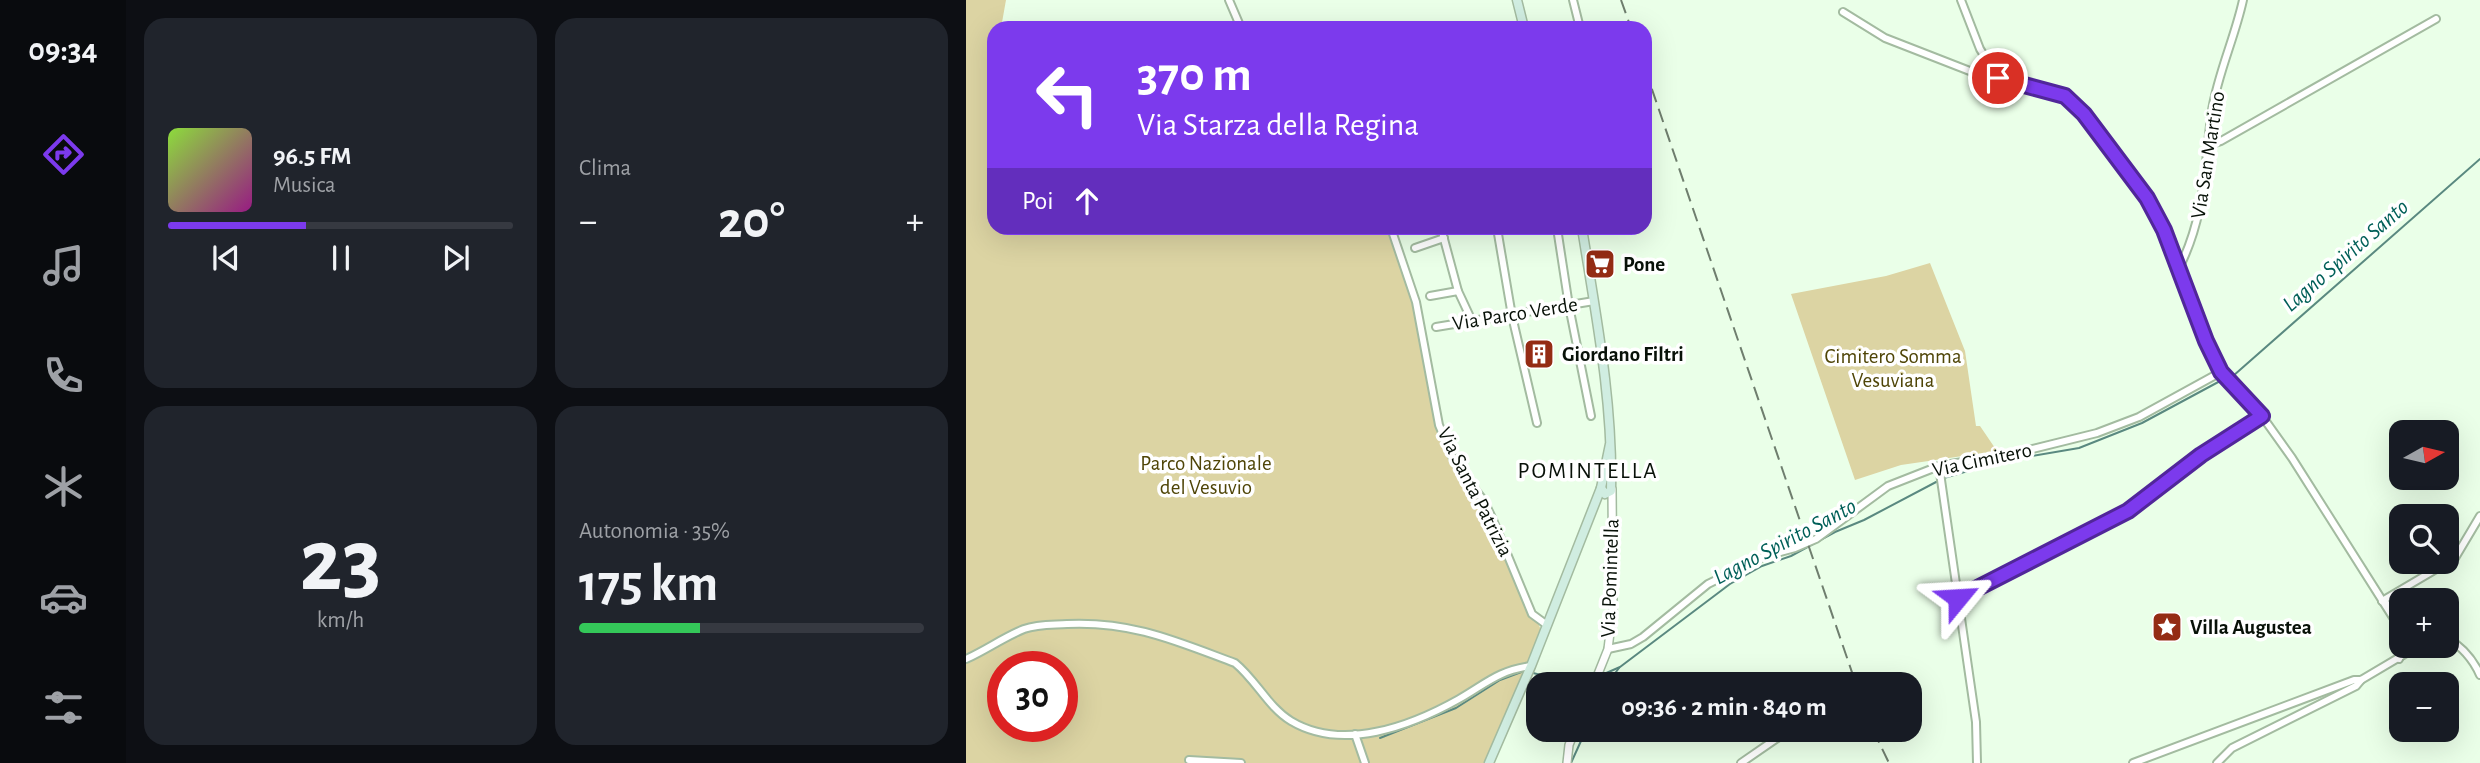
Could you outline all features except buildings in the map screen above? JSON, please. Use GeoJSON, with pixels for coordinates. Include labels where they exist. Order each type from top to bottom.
{"type":"FeatureCollection","features":[{"type":"Feature","properties":{"kind":"main road"},"geometry":{"type":"LineString","coordinates":[[1517,0],[1522,21]]}},
{"type":"Feature","properties":{"kind":"main road","name":"Via Pomintella"},"geometry":{"type":"LineString","coordinates":[[1583,235],[1609,400],[1611,444],[1606,489]]}},
{"type":"Feature","properties":{"kind":"main road"},"geometry":{"type":"LineString","coordinates":[[1489,763],[1596,504],[1606,489]]}},
{"type":"Feature","properties":{"kind":"street"},"geometry":{"type":"LineString","coordinates":[[1229,0],[1238,21]]}},
{"type":"Feature","properties":{"kind":"street"},"geometry":{"type":"LineString","coordinates":[[1573,0],[1578,21]]}},
{"type":"Feature","properties":{"kind":"street"},"geometry":{"type":"LineString","coordinates":[[1961,0],[1980,49],[1998,78]]}},
{"type":"Feature","properties":{"kind":"street","name":"Via San Martino"},"geometry":{"type":"LineString","coordinates":[[2179,268],[2197,224],[2212,109],[2242,0]]}},
{"type":"Feature","properties":{"kind":"street"},"geometry":{"type":"LineString","coordinates":[[1843,12],[1885,38],[1980,75],[2055,92],[2075,104],[2147,198],[2164,230],[2206,341],[2221,372],[2262,416],[2292,458],[2389,612]]}},
{"type":"Feature","properties":{"kind":"street"},"geometry":{"type":"LineString","coordinates":[[2209,145],[2221,141],[2436,19]]}},
{"type":"Feature","properties":{"kind":"street","name":"Via Santa Patrizia"},"geometry":{"type":"LineString","coordinates":[[1393,235],[1416,302],[1438,425],[1455,463],[1484,501],[1532,614],[1547,625]]}},
{"type":"Feature","properties":{"kind":"street"},"geometry":{"type":"LineString","coordinates":[[1443,235],[1458,291],[1472,321]]}},
{"type":"Feature","properties":{"kind":"street"},"geometry":{"type":"LineString","coordinates":[[1498,235],[1512,316],[1537,423]]}},
{"type":"Feature","properties":{"kind":"street"},"geometry":{"type":"LineString","coordinates":[[1558,235],[1569,306],[1591,416]]}},
{"type":"Feature","properties":{"kind":"street"},"geometry":{"type":"LineString","coordinates":[[1415,248],[1444,238]]}},
{"type":"Feature","properties":{"kind":"street"},"geometry":{"type":"LineString","coordinates":[[1430,296],[1458,291]]}},
{"type":"Feature","properties":{"kind":"street","name":"Via Parco Verde"},"geometry":{"type":"LineString","coordinates":[[1436,327],[1594,301]]}},
{"type":"Feature","properties":{"kind":"street","name":"Via Cimitero"},"geometry":{"type":"LineString","coordinates":[[1608,649],[1631,644],[1643,637],[1708,584],[1765,556],[1816,539],[1888,486],[1939,466],[2016,453],[2097,433],[2138,417],[2221,372]]}},
{"type":"Feature","properties":{"kind":"street"},"geometry":{"type":"LineString","coordinates":[[1958,598],[2128,511],[2201,455],[2262,416]]}},
{"type":"Feature","properties":{"kind":"street"},"geometry":{"type":"LineString","coordinates":[[1939,466],[1976,722],[1977,763]]}},
{"type":"Feature","properties":{"kind":"street","name":"Via Pomintella"},"geometry":{"type":"LineString","coordinates":[[1599,672],[1608,649],[1613,608],[1612,508],[1606,489]]}},
{"type":"Feature","properties":{"kind":"street"},"geometry":{"type":"LineString","coordinates":[[2382,601],[2455,558],[2480,516]]}},
{"type":"Feature","properties":{"kind":"street"},"geometry":{"type":"LineString","coordinates":[[2382,601],[2389,605]]}},
{"type":"Feature","properties":{"kind":"street"},"geometry":{"type":"LineString","coordinates":[[966,659],[1034,626],[1121,625],[1235,663],[1289,720],[1308,729],[1336,736],[1383,729],[1424,717],[1500,673],[1531,666]]}},
{"type":"Feature","properties":{"kind":"street"},"geometry":{"type":"LineString","coordinates":[[2459,645],[2480,675]]}},
{"type":"Feature","properties":{"kind":"street"},"geometry":{"type":"LineString","coordinates":[[2217,763],[2232,748],[2356,686],[2361,680],[2399,659]]}},
{"type":"Feature","properties":{"kind":"street"},"geometry":{"type":"LineString","coordinates":[[2133,763],[2354,680],[2361,680]]}},
{"type":"Feature","properties":{"kind":"street"},"geometry":{"type":"LineString","coordinates":[[1355,734],[1365,763]]}},
{"type":"Feature","properties":{"kind":"street"},"geometry":{"type":"LineString","coordinates":[[1567,763],[1570,742]]}},
{"type":"Feature","properties":{"kind":"street"},"geometry":{"type":"LineString","coordinates":[[1741,763],[1772,742]]}},
{"type":"Feature","properties":{"kind":"street"},"geometry":{"type":"LineString","coordinates":[[1189,760],[1241,763]]}},
{"type":"Feature","properties":{"kind":"green space","name":"Parco Nazionale del Vesuvio"},"geometry":{"type":"Polygon","coordinates":[[[966,0],[1006,0],[1002,21],[987,21],[987,235],[1395,235],[1418,304],[1444,438],[1467,478],[1490,505],[1545,640],[1531,672],[1526,672],[1526,685],[1493,763],[966,763],[966,0]]]}},
{"type":"Feature","properties":{"kind":"green space","name":"Cimitero Somma Vesuviana"},"geometry":{"type":"Polygon","coordinates":[[[1930,263],[1965,351],[1976,426],[1980,426],[1997,451],[1901,465],[1855,480],[1791,294],[1886,276],[1930,263]]]}},
{"type":"Feature","properties":{"kind":"waterway","name":"Lagno Spirito Santo"},"geometry":{"type":"LineString","coordinates":[[2233,376],[2480,159]]}},
{"type":"Feature","properties":{"kind":"waterway","name":"Lagno Spirito Santo"},"geometry":{"type":"LineString","coordinates":[[1944,478],[2002,461],[2079,448],[2142,423],[2222,380]]}},
{"type":"Feature","properties":{"kind":"waterway","name":"Lagno Spirito Santo"},"geometry":{"type":"LineString","coordinates":[[1609,672],[1620,667],[1730,584],[1762,566],[1791,556],[1864,520],[1938,481]]}},
{"type":"Feature","properties":{"kind":"waterway"},"geometry":{"type":"LineString","coordinates":[[1616,672],[1619,668]]}},
{"type":"Feature","properties":{"kind":"waterway"},"geometry":{"type":"LineString","coordinates":[[1380,738],[1456,708],[1500,680],[1524,671]]}},
{"type":"Feature","properties":{"kind":"waterway"},"geometry":{"type":"LineString","coordinates":[[1571,763],[1581,742]]}},
{"type":"Feature","properties":{"kind":"railway"},"geometry":{"type":"LineString","coordinates":[[1621,0],[1628,21]]}},
{"type":"Feature","properties":{"kind":"railway"},"geometry":{"type":"LineString","coordinates":[[1652,89],[1852,672]]}},
{"type":"Feature","properties":{"kind":"railway"},"geometry":{"type":"LineString","coordinates":[[1879,742],[1889,763]]}},
{"type":"Feature","properties":{"kind":"place","name":"Pone"},"geometry":{"type":"Point","coordinates":[1600,264]}},
{"type":"Feature","properties":{"kind":"place","name":"Giordano Filtri"},"geometry":{"type":"Point","coordinates":[1539,354]}},
{"type":"Feature","properties":{"kind":"place","name":"Villa Augustea"},"geometry":{"type":"Point","coordinates":[2167,627]}},
{"type":"Feature","properties":{"kind":"district","name":"POMINTELLA"},"geometry":{"type":"Point","coordinates":[1588,471]}},
{"type":"Feature","properties":{"kind":"route"},"geometry":{"type":"LineString","coordinates":[[1958,598],[2128,511],[2201,455],[2262,416],[2221,372],[2206,341],[2164,230],[2147,198],[2084,114],[2065,96],[1998,78]]}}]}
